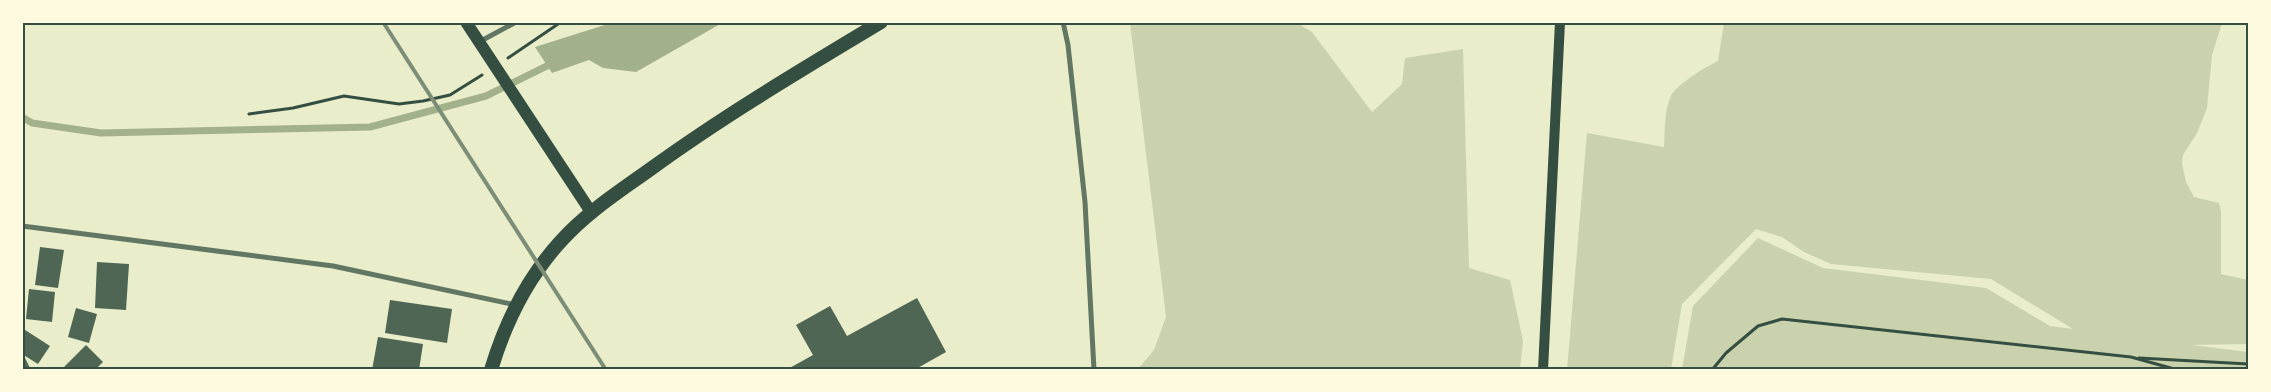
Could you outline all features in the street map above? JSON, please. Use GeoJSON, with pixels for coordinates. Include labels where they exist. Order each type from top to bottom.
{"type":"FeatureCollection","features":[{"type":"Feature","properties":{"kind":"highway"},"geometry":{"type":"LineString","coordinates":[[491,370],[516,305],[560,242],[591,212],[699,134],[772,87],[881,22]]}},
{"type":"Feature","properties":{"kind":"main road"},"geometry":{"type":"LineString","coordinates":[[466,22],[523,112],[591,212]]}},
{"type":"Feature","properties":{"kind":"main road"},"geometry":{"type":"LineString","coordinates":[[1542,370],[1560,22]]}},
{"type":"Feature","properties":{"kind":"street"},"geometry":{"type":"LineString","coordinates":[[478,42],[516,22]]}},
{"type":"Feature","properties":{"kind":"street"},"geometry":{"type":"LineString","coordinates":[[1063,22],[1068,45],[1085,202],[1094,370]]}},
{"type":"Feature","properties":{"kind":"street"},"geometry":{"type":"LineString","coordinates":[[22,226],[334,266],[516,305]]}},
{"type":"Feature","properties":{"kind":"path"},"geometry":{"type":"LineString","coordinates":[[249,114],[293,108],[344,96],[399,104],[450,95],[561,22]]}},
{"type":"Feature","properties":{"kind":"path"},"geometry":{"type":"LineString","coordinates":[[1712,370],[1726,353],[1758,326],[1782,319],[2131,357],[2248,364]]}},
{"type":"Feature","properties":{"kind":"path"},"geometry":{"type":"LineString","coordinates":[[2131,357],[2178,370]]}},
{"type":"Feature","properties":{"kind":"shaded area"},"geometry":{"type":"Polygon","coordinates":[[[614,22],[722,23],[636,72],[603,68],[589,60],[552,73],[535,47],[614,22]]]}},
{"type":"Feature","properties":{"kind":"shaded area"},"geometry":{"type":"Polygon","coordinates":[[[1130,23],[1297,23],[1312,32],[1372,112],[1402,84],[1405,58],[1463,49],[1469,268],[1510,280],[1523,341],[1520,369],[1138,369],[1154,350],[1166,317],[1130,23]]]}},
{"type":"Feature","properties":{"kind":"shaded area"},"geometry":{"type":"Polygon","coordinates":[[[1724,23],[2222,23],[2212,55],[2207,108],[2197,133],[2183,155],[2182,164],[2186,182],[2194,197],[2219,203],[2221,211],[2221,274],[2248,280],[2248,344],[2192,345],[2248,352],[2248,369],[1682,369],[1693,306],[1758,238],[1823,268],[1986,288],[2050,326],[2073,329],[1991,279],[1831,264],[1804,252],[1782,237],[1756,229],[1682,304],[1671,369],[1567,370],[1587,133],[1664,147],[1666,115],[1671,96],[1685,81],[1718,61],[1724,23]]]}},
{"type":"Feature","properties":{"kind":"building"},"geometry":{"type":"Polygon","coordinates":[[[40,247],[64,250],[58,288],[35,285],[40,247]]]}},
{"type":"Feature","properties":{"kind":"building"},"geometry":{"type":"Polygon","coordinates":[[[97,262],[129,264],[126,310],[95,308],[97,262]]]}},
{"type":"Feature","properties":{"kind":"building"},"geometry":{"type":"Polygon","coordinates":[[[29,289],[55,292],[52,322],[26,319],[29,289]]]}},
{"type":"Feature","properties":{"kind":"building"},"geometry":{"type":"Polygon","coordinates":[[[917,298],[946,352],[914,370],[786,370],[813,355],[796,325],[830,306],[847,336],[917,298]]]}},
{"type":"Feature","properties":{"kind":"building"},"geometry":{"type":"Polygon","coordinates":[[[390,300],[452,309],[447,343],[385,333],[390,300]]]}},
{"type":"Feature","properties":{"kind":"building"},"geometry":{"type":"Polygon","coordinates":[[[76,308],[97,314],[89,343],[68,337],[76,308]]]}},
{"type":"Feature","properties":{"kind":"building"},"geometry":{"type":"Polygon","coordinates":[[[22,328],[50,346],[38,364],[22,354],[22,328]]]}},
{"type":"Feature","properties":{"kind":"building"},"geometry":{"type":"Polygon","coordinates":[[[378,337],[423,344],[419,370],[372,370],[378,337]]]}},
{"type":"Feature","properties":{"kind":"building"},"geometry":{"type":"Polygon","coordinates":[[[86,345],[103,362],[95,370],[61,370],[86,345]]]}},
{"type":"Feature","properties":{"kind":"building"},"geometry":{"type":"Polygon","coordinates":[[[24,356],[31,370],[22,370],[24,356]]]}},
{"type":"Feature","properties":{"kind":"waterway"},"geometry":{"type":"LineString","coordinates":[[22,117],[32,123],[101,133],[370,127],[486,96],[555,62]]}},
{"type":"Feature","properties":{"kind":"railway"},"geometry":{"type":"LineString","coordinates":[[383,22],[606,370]]}}]}
